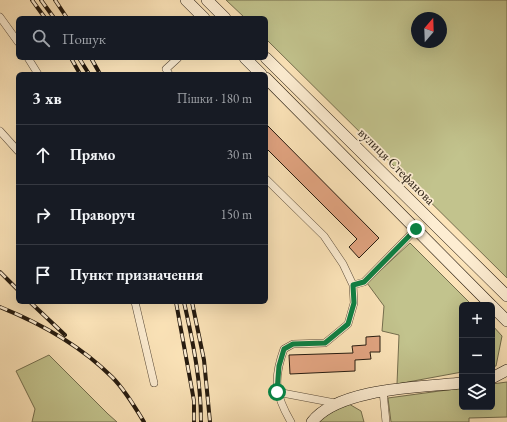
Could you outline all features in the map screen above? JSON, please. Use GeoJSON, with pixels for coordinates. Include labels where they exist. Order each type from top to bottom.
{"type":"FeatureCollection","features":[{"type":"Feature","properties":{"kind":"main road"},"geometry":{"type":"LineString","coordinates":[[186,0],[202,16]]}},
{"type":"Feature","properties":{"kind":"main road"},"geometry":{"type":"LineString","coordinates":[[207,0],[223,16]]}},
{"type":"Feature","properties":{"kind":"main road"},"geometry":{"type":"LineString","coordinates":[[247,60],[259,72]]}},
{"type":"Feature","properties":{"kind":"main road","name":"вулиця Стефанова"},"geometry":{"type":"LineString","coordinates":[[268,60],[507,296]]}},
{"type":"Feature","properties":{"kind":"main road"},"geometry":{"type":"LineString","coordinates":[[268,80],[487,302]]}},
{"type":"Feature","properties":{"kind":"main road"},"geometry":{"type":"LineString","coordinates":[[495,310],[507,322]]}},
{"type":"Feature","properties":{"kind":"main road"},"geometry":{"type":"LineString","coordinates":[[312,422],[324,410],[335,403],[383,391],[459,383]]}},
{"type":"Feature","properties":{"kind":"street"},"geometry":{"type":"LineString","coordinates":[[0,17],[16,39]]}},
{"type":"Feature","properties":{"kind":"street"},"geometry":{"type":"LineString","coordinates":[[29,60],[37,72]]}},
{"type":"Feature","properties":{"kind":"street"},"geometry":{"type":"LineString","coordinates":[[168,72],[166,69],[176,60]]}},
{"type":"Feature","properties":{"kind":"street"},"geometry":{"type":"LineString","coordinates":[[0,131],[16,149]]}},
{"type":"Feature","properties":{"kind":"street"},"geometry":{"type":"LineString","coordinates":[[268,181],[324,236],[343,264],[353,285],[354,303],[348,324],[325,343],[293,344],[284,349],[279,366],[277,392],[282,406],[292,422]]}},
{"type":"Feature","properties":{"kind":"street"},"geometry":{"type":"LineString","coordinates":[[353,285],[364,282],[416,229]]}},
{"type":"Feature","properties":{"kind":"street"},"geometry":{"type":"LineString","coordinates":[[135,304],[154,383]]}},
{"type":"Feature","properties":{"kind":"street"},"geometry":{"type":"LineString","coordinates":[[383,391],[386,422]]}},
{"type":"Feature","properties":{"kind":"street"},"geometry":{"type":"LineString","coordinates":[[277,392],[335,403]]}},
{"type":"Feature","properties":{"kind":"green space"},"geometry":{"type":"Polygon","coordinates":[[[226,0],[507,0],[507,278],[268,41],[268,16],[243,16],[226,0]]]}},
{"type":"Feature","properties":{"kind":"green space"},"geometry":{"type":"Polygon","coordinates":[[[410,243],[469,302],[459,302],[459,373],[397,384],[399,335],[382,331],[384,306],[367,283],[410,243]]]}},
{"type":"Feature","properties":{"kind":"green space"},"geometry":{"type":"Polygon","coordinates":[[[495,328],[502,336],[495,366],[495,328]]]}},
{"type":"Feature","properties":{"kind":"green space"},"geometry":{"type":"Polygon","coordinates":[[[49,355],[117,422],[32,422],[35,409],[16,371],[49,355]]]}},
{"type":"Feature","properties":{"kind":"green space"},"geometry":{"type":"Polygon","coordinates":[[[507,382],[507,417],[469,418],[469,422],[391,422],[388,398],[459,388],[459,410],[495,410],[495,384],[507,382]]]}},
{"type":"Feature","properties":{"kind":"green space"},"geometry":{"type":"Polygon","coordinates":[[[349,404],[361,411],[364,422],[318,422],[325,414],[349,404]]]}},
{"type":"Feature","properties":{"kind":"building"},"geometry":{"type":"Polygon","coordinates":[[[268,126],[379,238],[359,258],[349,247],[357,239],[268,150],[268,126]]]}},
{"type":"Feature","properties":{"kind":"building"},"geometry":{"type":"Polygon","coordinates":[[[380,336],[380,352],[370,352],[371,359],[355,360],[355,371],[290,374],[289,355],[353,353],[352,346],[366,345],[366,337],[380,336]]]}},
{"type":"Feature","properties":{"kind":"railway"},"geometry":{"type":"LineString","coordinates":[[32,0],[44,16]]}},
{"type":"Feature","properties":{"kind":"railway"},"geometry":{"type":"LineString","coordinates":[[41,0],[53,16]]}},
{"type":"Feature","properties":{"kind":"railway"},"geometry":{"type":"LineString","coordinates":[[55,0],[66,16]]}},
{"type":"Feature","properties":{"kind":"railway"},"geometry":{"type":"LineString","coordinates":[[72,60],[79,72]]}},
{"type":"Feature","properties":{"kind":"railway"},"geometry":{"type":"LineString","coordinates":[[80,60],[88,72]]}},
{"type":"Feature","properties":{"kind":"railway"},"geometry":{"type":"LineString","coordinates":[[92,60],[99,72]]}},
{"type":"Feature","properties":{"kind":"railway"},"geometry":{"type":"LineString","coordinates":[[0,272],[16,288]]}},
{"type":"Feature","properties":{"kind":"railway"},"geometry":{"type":"LineString","coordinates":[[32,304],[65,335]]}},
{"type":"Feature","properties":{"kind":"railway"},"geometry":{"type":"LineString","coordinates":[[176,304],[194,401],[194,422]]}},
{"type":"Feature","properties":{"kind":"railway"},"geometry":{"type":"LineString","coordinates":[[184,304],[198,377],[201,422]]}},
{"type":"Feature","properties":{"kind":"railway"},"geometry":{"type":"LineString","coordinates":[[192,304],[204,360],[210,422]]}},
{"type":"Feature","properties":{"kind":"railway"},"geometry":{"type":"LineString","coordinates":[[0,307],[45,328],[87,355],[117,382],[130,399],[144,422]]}},
{"type":"Feature","properties":{"kind":"route"},"geometry":{"type":"LineString","coordinates":[[277,392],[279,366],[284,349],[293,344],[325,343],[348,324],[354,303],[353,285],[358,285],[364,282],[416,229]]}}]}
